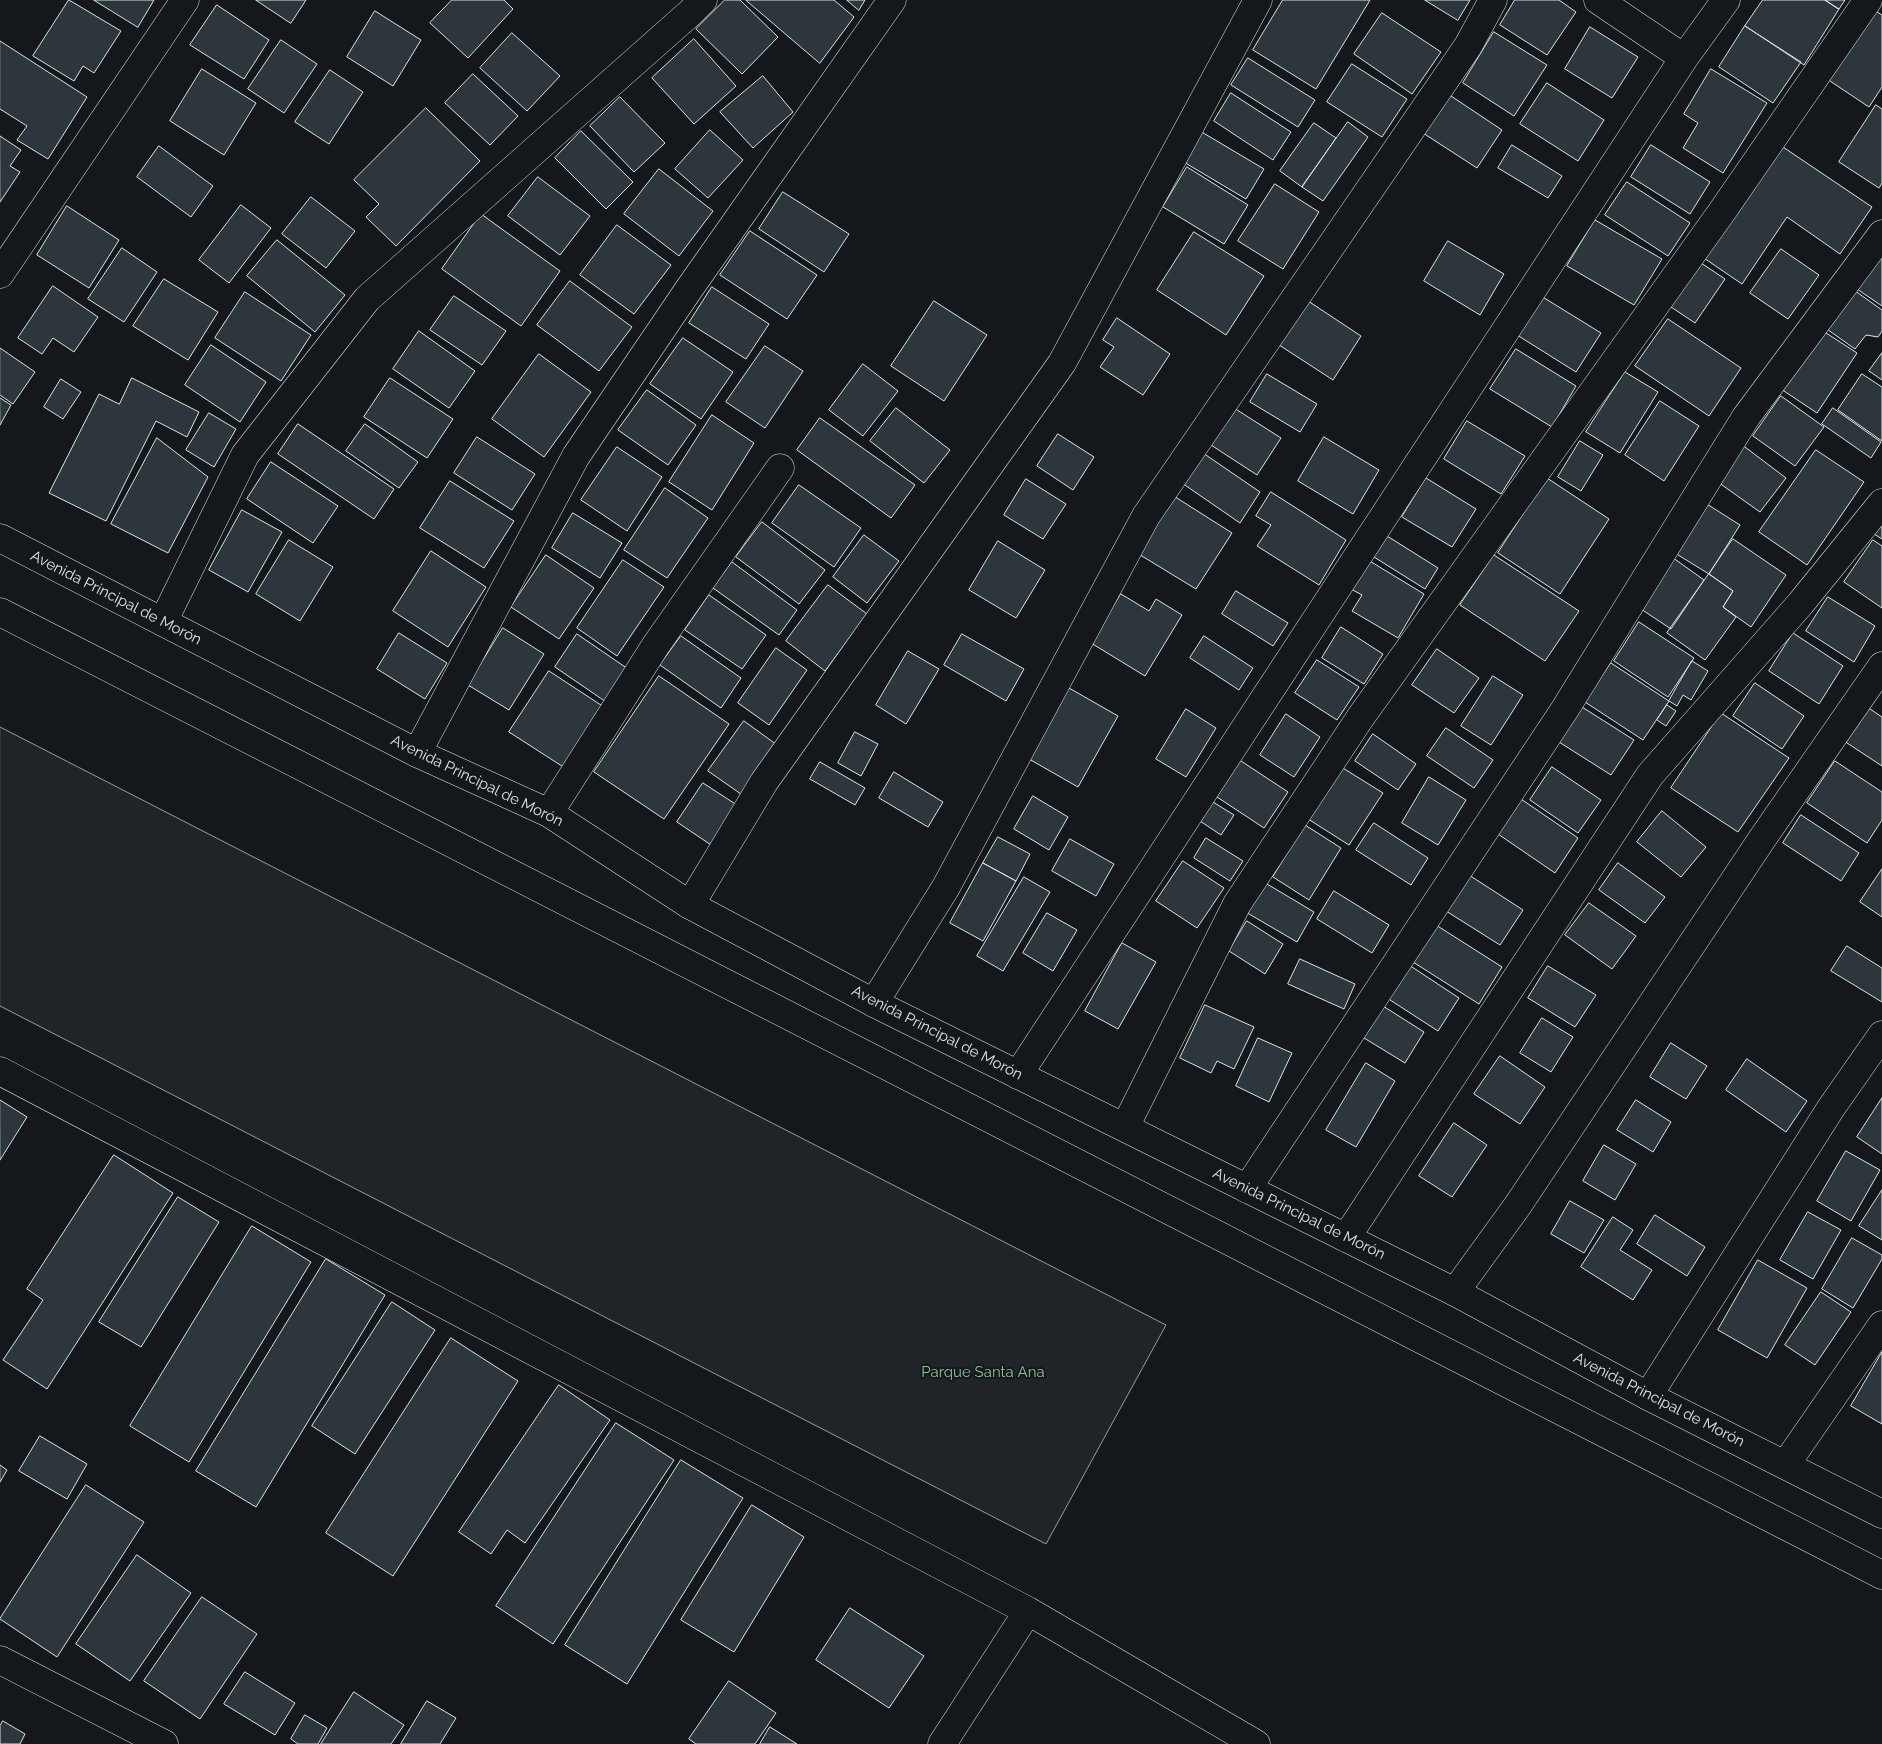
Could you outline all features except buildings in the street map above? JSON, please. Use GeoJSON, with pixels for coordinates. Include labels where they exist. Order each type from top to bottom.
{"type":"FeatureCollection","features":[{"type":"Feature","properties":{"kind":"street"},"geometry":{"type":"LineString","coordinates":[[0,274],[185,0]]}},
{"type":"Feature","properties":{"kind":"street"},"geometry":{"type":"LineString","coordinates":[[417,753],[576,456],[689,289],[892,0]]}},
{"type":"Feature","properties":{"kind":"street"},"geometry":{"type":"LineString","coordinates":[[690,905],[764,782],[1062,363],[1258,0]]}},
{"type":"Feature","properties":{"kind":"street"},"geometry":{"type":"LineString","coordinates":[[874,1003],[946,887],[1146,516],[1468,46],[1493,0]]}},
{"type":"Feature","properties":{"kind":"street"},"geometry":{"type":"LineString","coordinates":[[1598,0],[1684,58]]}},
{"type":"Feature","properties":{"kind":"street"},"geometry":{"type":"LineString","coordinates":[[1018,1075],[1684,58],[1726,0]]}},
{"type":"Feature","properties":{"kind":"street"},"geometry":{"type":"LineString","coordinates":[[1125,1127],[1242,896],[1360,718],[1721,213],[1868,0]]}},
{"type":"Feature","properties":{"kind":"street"},"geometry":{"type":"LineString","coordinates":[[163,622],[244,456],[367,299],[691,4]]}},
{"type":"Feature","properties":{"kind":"street"},"geometry":{"type":"LineString","coordinates":[[1247,1189],[1565,709],[1746,417],[1882,234]]}},
{"type":"Feature","properties":{"kind":"street"},"geometry":{"type":"LineString","coordinates":[[549,812],[656,645],[780,468]]}},
{"type":"Feature","properties":{"kind":"street"},"geometry":{"type":"LineString","coordinates":[[1346,1238],[1650,775],[1802,603],[1882,503]]}},
{"type":"Feature","properties":{"kind":"street","name":"Avenida Principal de Morón"},"geometry":{"type":"LineString","coordinates":[[0,538],[417,753],[549,812],[690,905],[874,1003],[1456,1292],[1648,1396],[1882,1514]]}},
{"type":"Feature","properties":{"kind":"street"},"geometry":{"type":"LineString","coordinates":[[0,612],[1882,1576]]}},
{"type":"Feature","properties":{"kind":"street"},"geometry":{"type":"LineString","coordinates":[[1456,1292],[1518,1205],[1757,847],[1882,666]]}},
{"type":"Feature","properties":{"kind":"street"},"geometry":{"type":"LineString","coordinates":[[1648,1396],[1831,1108],[1882,1035]]}},
{"type":"Feature","properties":{"kind":"street"},"geometry":{"type":"LineString","coordinates":[[0,1071],[1028,1611],[1256,1744]]}},
{"type":"Feature","properties":{"kind":"street"},"geometry":{"type":"LineString","coordinates":[[1786,1464],[1882,1325]]}},
{"type":"Feature","properties":{"kind":"street"},"geometry":{"type":"LineString","coordinates":[[942,1744],[1028,1611]]}},
{"type":"Feature","properties":{"kind":"street"},"geometry":{"type":"LineString","coordinates":[[0,1660],[164,1744]]}},
{"type":"Feature","properties":{"kind":"green space","name":"Parque Santa Ana"},"geometry":{"type":"Polygon","coordinates":[[[0,727],[1166,1325],[1046,1544],[0,1006],[0,727]]]}}]}
